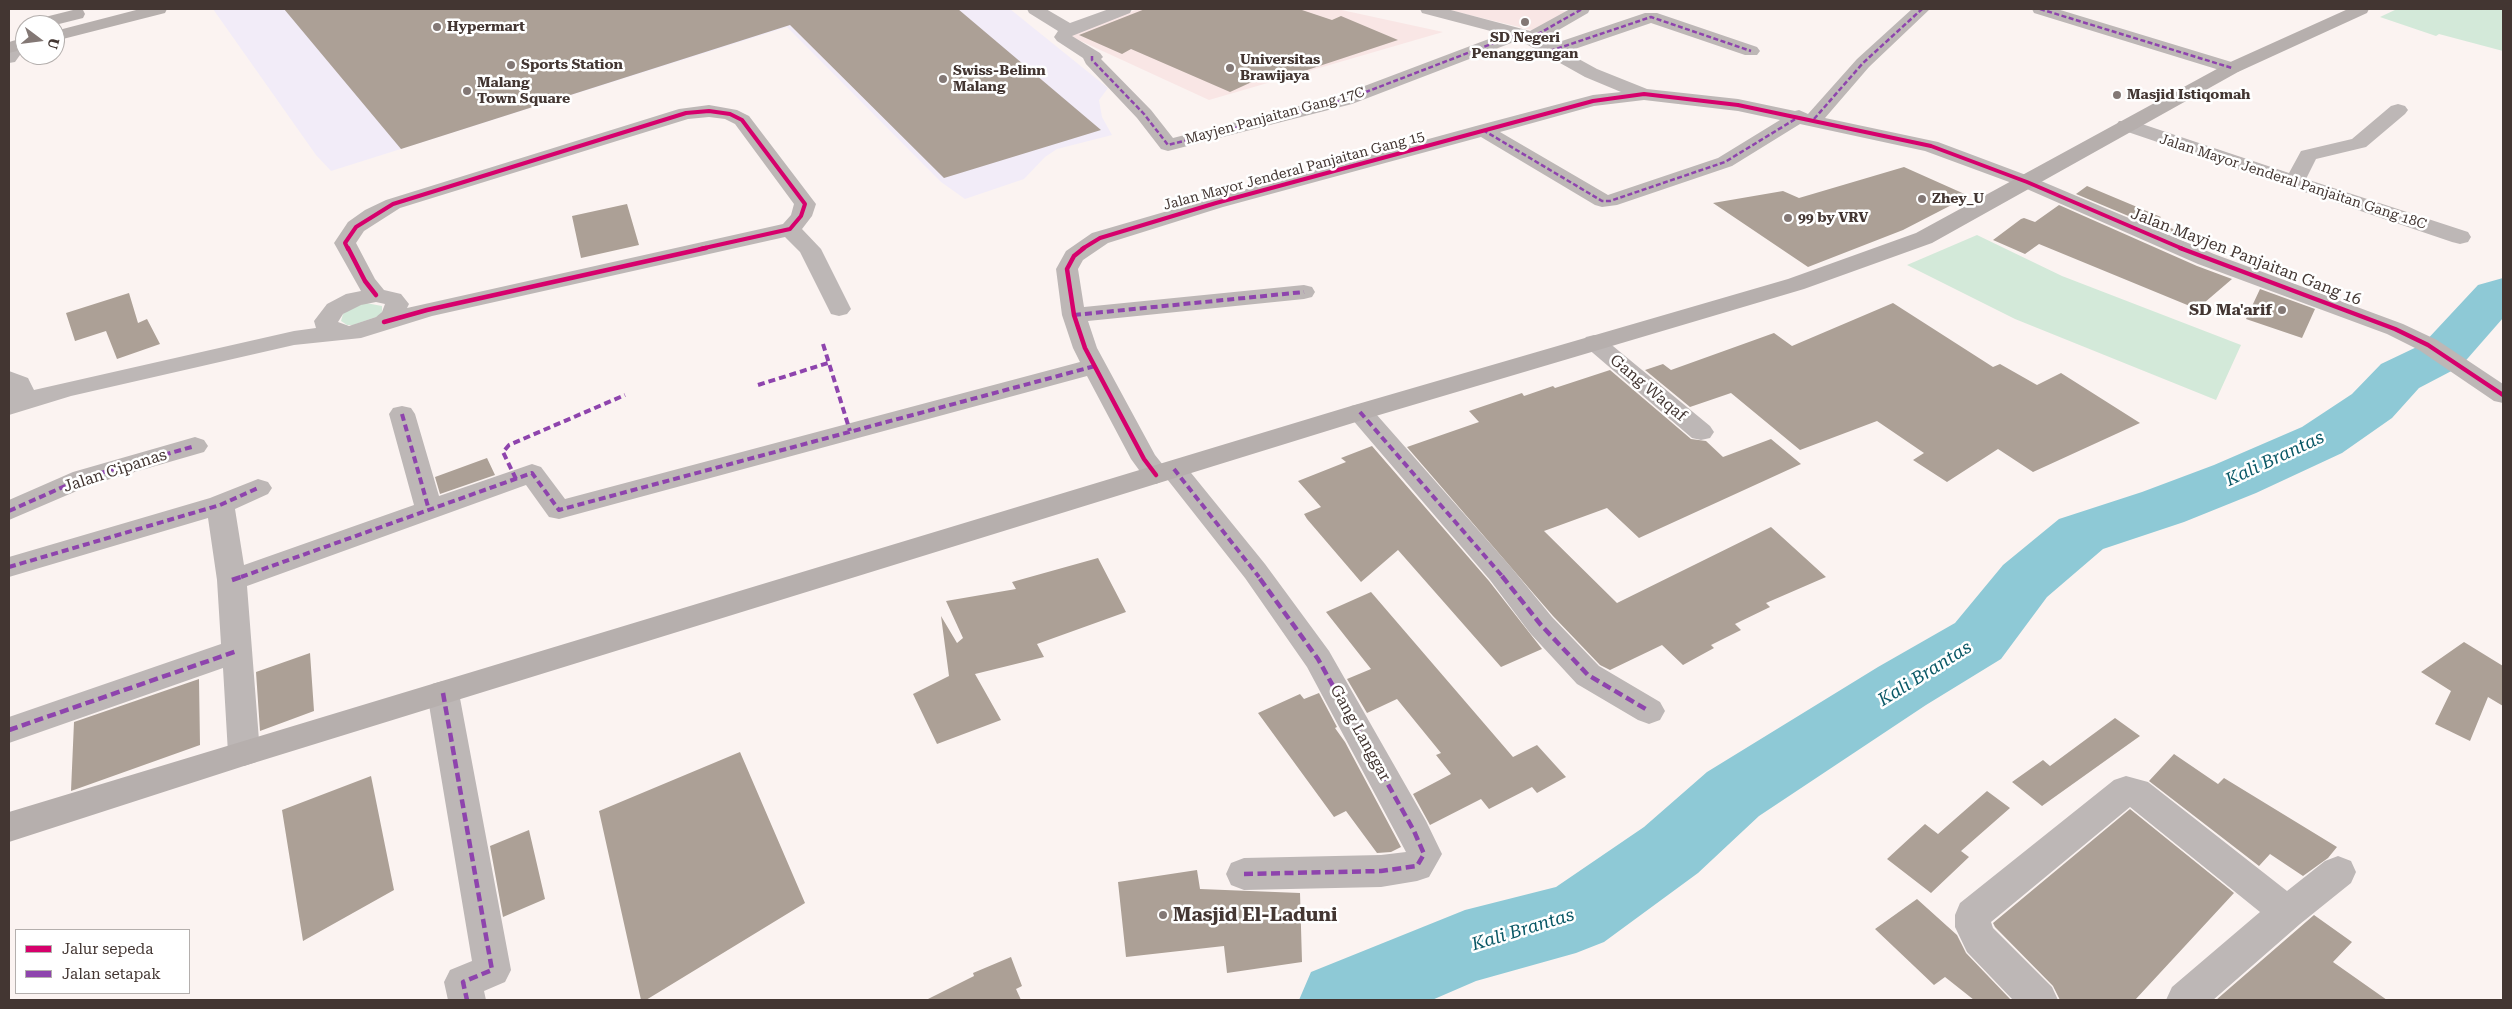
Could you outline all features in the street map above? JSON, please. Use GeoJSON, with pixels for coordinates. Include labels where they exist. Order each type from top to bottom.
{"type":"FeatureCollection","features":[{"type":"Feature","properties":{"kind":"main road"},"geometry":{"type":"LineString","coordinates":[[65,17],[96,9]]}},
{"type":"Feature","properties":{"kind":"main road"},"geometry":{"type":"LineString","coordinates":[[65,33],[159,9]]}},
{"type":"Feature","properties":{"kind":"main road"},"geometry":{"type":"LineString","coordinates":[[9,827],[244,753],[1360,412],[1796,284],[1924,238],[2232,68],[2361,9]]}},
{"type":"Feature","properties":{"kind":"street"},"geometry":{"type":"LineString","coordinates":[[1035,9],[1068,30],[1124,9]]}},
{"type":"Feature","properties":{"kind":"street"},"geometry":{"type":"LineString","coordinates":[[1428,9],[1525,35],[1591,73],[1644,94]]}},
{"type":"Feature","properties":{"kind":"street"},"geometry":{"type":"LineString","coordinates":[[1525,35],[1582,9]]}},
{"type":"Feature","properties":{"kind":"street"},"geometry":{"type":"LineString","coordinates":[[1483,130],[1602,201],[1610,201],[1725,162],[1807,118],[1922,9]]}},
{"type":"Feature","properties":{"kind":"street"},"geometry":{"type":"LineString","coordinates":[[2040,9],[2232,68]]}},
{"type":"Feature","properties":{"kind":"street"},"geometry":{"type":"LineString","coordinates":[[1550,51],[1651,17],[1751,50]]}},
{"type":"Feature","properties":{"kind":"street","name":"Mayjen Panjaitan Gang 17C"},"geometry":{"type":"LineString","coordinates":[[1068,30],[1063,37],[1093,56],[1092,60],[1144,114],[1168,145],[1345,100],[1525,35]]}},
{"type":"Feature","properties":{"kind":"street","name":"Jalan Mayjen Panjaitan Gang 16"},"geometry":{"type":"LineString","coordinates":[[1644,94],[1738,105],[1922,143],[2027,182],[2206,259],[2375,320],[2428,345],[2503,395]]}},
{"type":"Feature","properties":{"kind":"street","name":"Jalan Mayor Jenderal Panjaitan Gang 15"},"geometry":{"type":"LineString","coordinates":[[1165,472],[1144,459],[1085,348],[1074,315],[1067,269],[1074,256],[1086,246],[1100,238],[1216,203],[1483,130],[1594,100],[1644,94]]}},
{"type":"Feature","properties":{"kind":"street"},"geometry":{"type":"LineString","coordinates":[[2294,182],[2308,155],[2359,143],[2398,110]]}},
{"type":"Feature","properties":{"kind":"street"},"geometry":{"type":"LineString","coordinates":[[13,395],[67,389],[294,338],[337,317],[381,301],[427,310],[790,229],[801,216],[805,204],[742,120],[730,114],[709,111],[686,113],[392,204],[356,227],[345,243],[381,301]]}},
{"type":"Feature","properties":{"kind":"street","name":"Jalan Mayor Jenderal Panjaitan Gang 18C"},"geometry":{"type":"LineString","coordinates":[[2126,125],[2460,237]]}},
{"type":"Feature","properties":{"kind":"street"},"geometry":{"type":"LineString","coordinates":[[790,229],[810,249],[839,309]]}},
{"type":"Feature","properties":{"kind":"street"},"geometry":{"type":"LineString","coordinates":[[1074,315],[1304,292]]}},
{"type":"Feature","properties":{"kind":"street"},"geometry":{"type":"LineString","coordinates":[[337,317],[361,331],[381,301]]}},
{"type":"Feature","properties":{"kind":"street","name":"Gang Waqaf"},"geometry":{"type":"LineString","coordinates":[[1594,342],[1701,432]]}},
{"type":"Feature","properties":{"kind":"street"},"geometry":{"type":"LineString","coordinates":[[232,580],[532,473],[559,510],[1095,366]]}},
{"type":"Feature","properties":{"kind":"street"},"geometry":{"type":"LineString","coordinates":[[1360,412],[1500,573],[1541,625],[1588,675],[1649,711]]}},
{"type":"Feature","properties":{"kind":"street"},"geometry":{"type":"LineString","coordinates":[[402,414],[429,510]]}},
{"type":"Feature","properties":{"kind":"street","name":"Jalan Cipanas"},"geometry":{"type":"LineString","coordinates":[[9,511],[83,478],[195,446]]}},
{"type":"Feature","properties":{"kind":"street","name":"Gang Langgar"},"geometry":{"type":"LineString","coordinates":[[1165,472],[1254,571],[1318,659],[1414,831],[1424,854],[1417,866],[1381,871],[1244,874]]}},
{"type":"Feature","properties":{"kind":"street"},"geometry":{"type":"LineString","coordinates":[[9,567],[220,505],[258,488]]}},
{"type":"Feature","properties":{"kind":"street"},"geometry":{"type":"LineString","coordinates":[[220,505],[232,580],[244,753]]}},
{"type":"Feature","properties":{"kind":"street"},"geometry":{"type":"LineString","coordinates":[[9,730],[237,650]]}},
{"type":"Feature","properties":{"kind":"street"},"geometry":{"type":"LineString","coordinates":[[444,693],[492,970],[463,982],[467,1000]]}},
{"type":"Feature","properties":{"kind":"street"},"geometry":{"type":"LineString","coordinates":[[2039,1000],[1980,940],[1973,928],[1973,915],[2126,790],[2136,792],[2287,912]]}},
{"type":"Feature","properties":{"kind":"street"},"geometry":{"type":"LineString","coordinates":[[2185,1000],[2287,912],[2338,872]]}},
{"type":"Feature","properties":{"kind":"shaded area"},"geometry":{"type":"Polygon","coordinates":[[[213,9],[1010,9],[1108,88],[1099,100],[1102,117],[1112,135],[1057,149],[1045,157],[1024,179],[965,199],[941,182],[787,27],[331,171],[316,155],[213,9]]]}},
{"type":"Feature","properties":{"kind":"shaded area","name":"Universitas Brawijaya"},"geometry":{"type":"Polygon","coordinates":[[[1138,9],[1337,9],[1443,32],[1209,100],[1070,36],[1138,9]]]}},
{"type":"Feature","properties":{"kind":"shaded area","name":"SD Negeri Penanggungan"},"geometry":{"type":"Polygon","coordinates":[[[1444,9],[1552,9],[1568,12],[1536,31],[1444,9]]]}},
{"type":"Feature","properties":{"kind":"green space"},"geometry":{"type":"Polygon","coordinates":[[[2397,9],[2503,9],[2503,51],[2439,34],[2436,36],[2380,17],[2397,9]]]}},
{"type":"Feature","properties":{"kind":"green space"},"geometry":{"type":"Polygon","coordinates":[[[1977,235],[2062,276],[2241,345],[2216,400],[2015,319],[1907,265],[1977,235]]]}},
{"type":"Feature","properties":{"kind":"green space"},"geometry":{"type":"Polygon","coordinates":[[[366,303],[382,306],[382,312],[379,316],[353,325],[347,325],[341,321],[343,314],[353,307],[366,303]]]}},
{"type":"Feature","properties":{"kind":"building"},"geometry":{"type":"Polygon","coordinates":[[[284,9],[958,9],[1101,130],[944,178],[790,25],[401,149],[284,9]]]}},
{"type":"Feature","properties":{"kind":"building","name":"Universitas Brawijaya"},"geometry":{"type":"Polygon","coordinates":[[[1145,9],[1299,9],[1332,20],[1341,16],[1398,40],[1277,80],[1267,75],[1230,92],[1131,49],[1122,54],[1079,35],[1145,9]]]}},
{"type":"Feature","properties":{"kind":"building"},"geometry":{"type":"Polygon","coordinates":[[[1904,167],[1969,196],[1903,230],[1808,267],[1713,203],[1783,191],[1799,198],[1904,167]]]}},
{"type":"Feature","properties":{"kind":"building"},"geometry":{"type":"Polygon","coordinates":[[[2087,186],[2161,217],[2155,222],[2194,237],[2188,241],[2076,194],[2087,186]]]}},
{"type":"Feature","properties":{"kind":"building"},"geometry":{"type":"Polygon","coordinates":[[[627,204],[639,245],[581,258],[572,216],[627,204]]]}},
{"type":"Feature","properties":{"kind":"building"},"geometry":{"type":"Polygon","coordinates":[[[2059,205],[2197,266],[2232,279],[2197,309],[2039,244],[2025,254],[1993,240],[2021,219],[2024,218],[2035,222],[2059,205]]]}},
{"type":"Feature","properties":{"kind":"building","name":"SD Ma'arif"},"geometry":{"type":"Polygon","coordinates":[[[2260,289],[2315,309],[2302,338],[2246,319],[2260,289]]]}},
{"type":"Feature","properties":{"kind":"building"},"geometry":{"type":"Polygon","coordinates":[[[129,293],[138,323],[147,319],[160,344],[117,359],[106,331],[75,341],[66,313],[129,293]]]}},
{"type":"Feature","properties":{"kind":"building"},"geometry":{"type":"Polygon","coordinates":[[[1893,303],[1993,367],[2000,364],[2037,385],[2061,373],[2140,423],[2033,472],[1998,449],[1947,482],[1913,460],[1924,453],[1877,421],[1800,450],[1731,393],[1690,407],[1645,370],[1663,364],[1671,370],[1774,333],[1792,346],[1893,303]]]}},
{"type":"Feature","properties":{"kind":"building"},"geometry":{"type":"Polygon","coordinates":[[[1610,370],[1691,439],[1706,441],[1723,457],[1771,439],[1801,464],[1639,538],[1607,508],[1544,531],[1617,603],[1771,527],[1826,577],[1766,603],[1770,607],[1735,624],[1741,630],[1711,645],[1714,648],[1683,665],[1662,645],[1610,670],[1600,665],[1553,616],[1407,447],[1479,422],[1469,411],[1522,393],[1524,396],[1553,386],[1555,388],[1610,370]]]}},
{"type":"Feature","properties":{"kind":"building"},"geometry":{"type":"Polygon","coordinates":[[[1372,446],[1489,581],[1542,649],[1501,667],[1398,550],[1361,582],[1307,519],[1304,514],[1321,507],[1298,481],[1346,462],[1341,458],[1372,446]]]}},
{"type":"Feature","properties":{"kind":"building"},"geometry":{"type":"Polygon","coordinates":[[[487,458],[495,475],[440,494],[435,477],[487,458]]]}},
{"type":"Feature","properties":{"kind":"building"},"geometry":{"type":"Polygon","coordinates":[[[1098,558],[1126,612],[1037,644],[1044,657],[975,674],[1001,720],[937,744],[913,694],[949,676],[941,616],[957,643],[963,638],[946,601],[1016,589],[1012,582],[1098,558]]]}},
{"type":"Feature","properties":{"kind":"building"},"geometry":{"type":"Polygon","coordinates":[[[1371,592],[1513,757],[1537,745],[1566,777],[1537,793],[1532,787],[1489,809],[1481,799],[1430,825],[1413,794],[1451,774],[1436,755],[1441,753],[1397,699],[1367,713],[1347,679],[1371,669],[1326,612],[1371,592]]]}},
{"type":"Feature","properties":{"kind":"building"},"geometry":{"type":"Polygon","coordinates":[[[2464,642],[2503,666],[2503,706],[2488,697],[2470,741],[2435,724],[2451,691],[2421,672],[2464,642]]]}},
{"type":"Feature","properties":{"kind":"building"},"geometry":{"type":"Polygon","coordinates":[[[310,653],[314,711],[260,731],[256,672],[310,653]]]}},
{"type":"Feature","properties":{"kind":"building"},"geometry":{"type":"Polygon","coordinates":[[[199,679],[200,745],[71,791],[74,722],[199,679]]]}},
{"type":"Feature","properties":{"kind":"building"},"geometry":{"type":"Polygon","coordinates":[[[1319,693],[1337,727],[1335,728],[1345,742],[1401,847],[1391,852],[1377,853],[1346,811],[1334,817],[1258,713],[1300,694],[1304,699],[1319,693]]]}},
{"type":"Feature","properties":{"kind":"building"},"geometry":{"type":"Polygon","coordinates":[[[2115,718],[2140,736],[2042,806],[2012,782],[2043,760],[2050,766],[2115,718]]]}},
{"type":"Feature","properties":{"kind":"building"},"geometry":{"type":"Polygon","coordinates":[[[740,752],[805,903],[646,1000],[641,1000],[599,811],[740,752]]]}},
{"type":"Feature","properties":{"kind":"building"},"geometry":{"type":"Polygon","coordinates":[[[2174,754],[2218,784],[2224,778],[2337,847],[2328,858],[2303,876],[2270,854],[2259,866],[2149,781],[2174,754]]]}},
{"type":"Feature","properties":{"kind":"building"},"geometry":{"type":"Polygon","coordinates":[[[371,776],[394,890],[303,941],[282,810],[371,776]]]}},
{"type":"Feature","properties":{"kind":"building"},"geometry":{"type":"Polygon","coordinates":[[[1987,791],[2010,808],[1961,851],[1969,857],[1931,893],[1887,859],[1925,824],[1938,834],[1987,791]]]}},
{"type":"Feature","properties":{"kind":"building"},"geometry":{"type":"Polygon","coordinates":[[[2130,809],[2234,893],[2135,1000],[2060,1000],[2053,986],[1993,923],[2130,809]]]}},
{"type":"Feature","properties":{"kind":"building"},"geometry":{"type":"Polygon","coordinates":[[[529,830],[545,899],[503,917],[490,846],[529,830]]]}},
{"type":"Feature","properties":{"kind":"building"},"geometry":{"type":"Polygon","coordinates":[[[1197,870],[1200,889],[1300,893],[1302,962],[1227,973],[1224,946],[1126,957],[1118,882],[1197,870]]]}},
{"type":"Feature","properties":{"kind":"building"},"geometry":{"type":"Polygon","coordinates":[[[1917,899],[1957,935],[1966,953],[2011,1000],[1974,1000],[1945,977],[1934,985],[1875,929],[1917,899]]]}},
{"type":"Feature","properties":{"kind":"building"},"geometry":{"type":"Polygon","coordinates":[[[2314,915],[2352,942],[2333,962],[2387,1000],[2216,1000],[2314,915]]]}},
{"type":"Feature","properties":{"kind":"building"},"geometry":{"type":"Polygon","coordinates":[[[1011,957],[1022,986],[1016,989],[1021,1000],[926,1000],[974,976],[973,973],[1011,957]]]}},
{"type":"Feature","properties":{"kind":"waterway","name":"Kali Brantas"},"geometry":{"type":"LineString","coordinates":[[1340,1000],[1465,947],[1576,917],[1671,850],[1733,794],[1902,686],[1978,641],[2025,581],[2081,534],[2163,507],[2235,479],[2322,440],[2372,406],[2400,376],[2442,355],[2496,296],[2503,293]]}},
{"type":"Feature","properties":{"kind":"marked path"},"geometry":{"type":"LineString","coordinates":[[1531,38],[1582,9]]}},
{"type":"Feature","properties":{"kind":"marked path"},"geometry":{"type":"LineString","coordinates":[[1814,119],[1863,63],[1922,9]]}},
{"type":"Feature","properties":{"kind":"marked path"},"geometry":{"type":"LineString","coordinates":[[2040,9],[2232,68]]}},
{"type":"Feature","properties":{"kind":"marked path"},"geometry":{"type":"LineString","coordinates":[[1550,51],[1651,17],[1751,51]]}},
{"type":"Feature","properties":{"kind":"marked path"},"geometry":{"type":"LineString","coordinates":[[1092,56],[1092,60],[1144,114],[1168,145],[1345,100],[1520,33]]}},
{"type":"Feature","properties":{"kind":"marked path"},"geometry":{"type":"LineString","coordinates":[[1483,130],[1602,201],[1610,201],[1725,162],[1797,118]]}},
{"type":"Feature","properties":{"kind":"marked path"},"geometry":{"type":"LineString","coordinates":[[1074,315],[1304,292]]}},
{"type":"Feature","properties":{"kind":"marked path"},"geometry":{"type":"LineString","coordinates":[[823,344],[850,431]]}},
{"type":"Feature","properties":{"kind":"marked path"},"geometry":{"type":"LineString","coordinates":[[758,385],[828,363]]}},
{"type":"Feature","properties":{"kind":"marked path"},"geometry":{"type":"LineString","coordinates":[[232,580],[532,473],[559,510],[1095,366]]}},
{"type":"Feature","properties":{"kind":"marked path"},"geometry":{"type":"LineString","coordinates":[[516,479],[503,452],[509,445],[625,395]]}},
{"type":"Feature","properties":{"kind":"marked path"},"geometry":{"type":"LineString","coordinates":[[1360,412],[1500,573],[1541,625],[1588,675],[1649,711]]}},
{"type":"Feature","properties":{"kind":"marked path"},"geometry":{"type":"LineString","coordinates":[[402,414],[429,510]]}},
{"type":"Feature","properties":{"kind":"marked path"},"geometry":{"type":"LineString","coordinates":[[9,511],[83,478],[195,446]]}},
{"type":"Feature","properties":{"kind":"marked path"},"geometry":{"type":"LineString","coordinates":[[1174,469],[1255,571],[1318,659],[1414,831],[1424,854],[1417,866],[1381,871],[1244,874]]}},
{"type":"Feature","properties":{"kind":"marked path"},"geometry":{"type":"LineString","coordinates":[[9,567],[220,505],[258,488]]}},
{"type":"Feature","properties":{"kind":"marked path"},"geometry":{"type":"LineString","coordinates":[[9,730],[237,651]]}},
{"type":"Feature","properties":{"kind":"marked path"},"geometry":{"type":"LineString","coordinates":[[443,693],[492,970],[463,982],[467,1000]]}},
{"type":"Feature","properties":{"kind":"cycle path"},"geometry":{"type":"LineString","coordinates":[[1156,475],[1144,459],[1085,348],[1074,315],[1067,269],[1074,256],[1086,246],[1100,238],[1216,203],[1593,101],[1644,94],[1738,105],[1931,146],[2027,182],[2206,259],[2395,329],[2428,345],[2503,395]]}},
{"type":"Feature","properties":{"kind":"cycle path"},"geometry":{"type":"LineString","coordinates":[[376,295],[365,281],[345,243],[356,227],[373,215],[393,204],[686,113],[709,111],[730,114],[742,120],[805,204],[801,216],[790,229],[427,310],[384,322]]}},
{"type":"Feature","properties":{"kind":"place","name":"SD Negeri Penanggungan"},"geometry":{"type":"Point","coordinates":[1525,22]}},
{"type":"Feature","properties":{"kind":"place","name":"Hypermart"},"geometry":{"type":"Point","coordinates":[437,27]}},
{"type":"Feature","properties":{"kind":"place","name":"Sports Station"},"geometry":{"type":"Point","coordinates":[511,65]}},
{"type":"Feature","properties":{"kind":"place","name":"Universitas Brawijaya"},"geometry":{"type":"Point","coordinates":[1230,68]}},
{"type":"Feature","properties":{"kind":"place","name":"Swiss-Belinn Malang"},"geometry":{"type":"Point","coordinates":[943,79]}},
{"type":"Feature","properties":{"kind":"place","name":"Malang Town Square"},"geometry":{"type":"Point","coordinates":[467,91]}},
{"type":"Feature","properties":{"kind":"place","name":"Masjid Istiqomah"},"geometry":{"type":"Point","coordinates":[2117,95]}},
{"type":"Feature","properties":{"kind":"place","name":"Zhey_U"},"geometry":{"type":"Point","coordinates":[1922,199]}},
{"type":"Feature","properties":{"kind":"place","name":"99 by VRV"},"geometry":{"type":"Point","coordinates":[1788,218]}},
{"type":"Feature","properties":{"kind":"place","name":"SD Ma'arif"},"geometry":{"type":"Point","coordinates":[2282,310]}},
{"type":"Feature","properties":{"kind":"place","name":"Masjid El-Laduni"},"geometry":{"type":"Point","coordinates":[1163,915]}}]}
